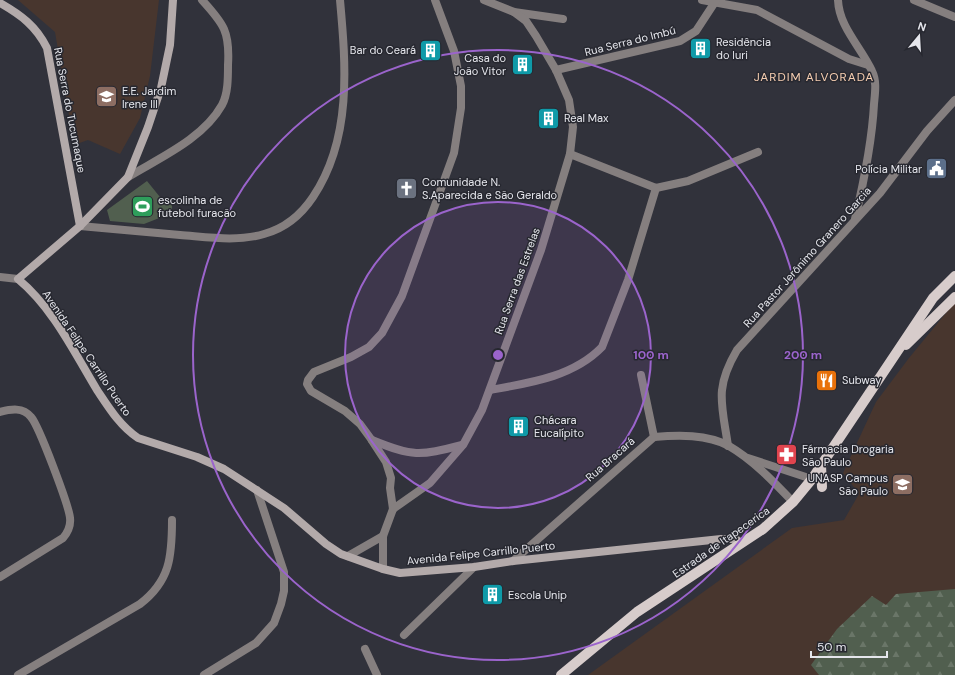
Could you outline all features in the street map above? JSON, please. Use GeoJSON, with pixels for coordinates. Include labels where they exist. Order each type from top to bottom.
{"type":"FeatureCollection","features":[{"type":"Feature","properties":{"kind":"main road","name":"Estrada de Itapecerica"},"geometry":{"type":"LineString","coordinates":[[561,675],[637,612],[742,544],[763,529],[793,502],[812,479],[933,298],[955,276]]}},
{"type":"Feature","properties":{"kind":"main road","name":"Estrada de Itapecerica"},"geometry":{"type":"LineString","coordinates":[[891,359],[955,297]]}},
{"type":"Feature","properties":{"kind":"main road"},"geometry":{"type":"LineString","coordinates":[[821,465],[822,487]]}},
{"type":"Feature","properties":{"kind":"street"},"geometry":{"type":"LineString","coordinates":[[128,177],[148,127],[161,88],[170,45],[173,0]]}},
{"type":"Feature","properties":{"kind":"street"},"geometry":{"type":"LineString","coordinates":[[0,277],[18,279],[80,226],[128,177],[184,142],[213,117],[222,104],[228,76],[229,48],[224,26],[202,0]]}},
{"type":"Feature","properties":{"kind":"street"},"geometry":{"type":"LineString","coordinates":[[80,226],[200,237],[241,238],[282,228],[302,213],[326,175],[342,124],[344,64],[340,0]]}},
{"type":"Feature","properties":{"kind":"street"},"geometry":{"type":"LineString","coordinates":[[383,569],[383,536],[393,509],[390,478],[386,462],[360,424],[345,411],[311,392],[307,384],[310,375],[319,369],[351,358],[369,347],[386,328],[402,296],[454,153],[460,108],[460,86],[454,52],[435,0]]}},
{"type":"Feature","properties":{"kind":"street"},"geometry":{"type":"LineString","coordinates":[[484,0],[514,12],[563,19]]}},
{"type":"Feature","properties":{"kind":"street"},"geometry":{"type":"LineString","coordinates":[[702,0],[737,4],[757,10],[849,59],[868,65]]}},
{"type":"Feature","properties":{"kind":"street"},"geometry":{"type":"LineString","coordinates":[[838,0],[846,27],[872,71],[875,84],[871,145],[855,219]]}},
{"type":"Feature","properties":{"kind":"street"},"geometry":{"type":"LineString","coordinates":[[914,0],[955,17]]}},
{"type":"Feature","properties":{"kind":"street","name":"Rua Serra do Imbú"},"geometry":{"type":"LineString","coordinates":[[556,70],[680,41],[696,31],[715,2]]}},
{"type":"Feature","properties":{"kind":"street","name":"Rua Serra do Tucumaque"},"geometry":{"type":"LineString","coordinates":[[0,3],[14,11],[36,29],[47,48],[80,226]]}},
{"type":"Feature","properties":{"kind":"street","name":"Rua Serra das Estrelas"},"geometry":{"type":"LineString","coordinates":[[393,509],[430,483],[463,445],[475,424],[490,390],[541,250],[570,154],[573,127],[572,112],[556,70],[526,21],[514,12]]}},
{"type":"Feature","properties":{"kind":"street","name":"Rua Pastor Jerônimo Granero Garcia"},"geometry":{"type":"LineString","coordinates":[[728,446],[721,393],[722,382],[730,362],[737,350],[886,186],[927,131],[955,100]]}},
{"type":"Feature","properties":{"kind":"street"},"geometry":{"type":"LineString","coordinates":[[570,154],[656,188],[688,181],[758,152]]}},
{"type":"Feature","properties":{"kind":"street"},"geometry":{"type":"LineString","coordinates":[[490,390],[547,378],[564,372],[594,356],[602,347],[628,280],[656,188]]}},
{"type":"Feature","properties":{"kind":"street","name":"Avenida Felipe Carrillo Puerto"},"geometry":{"type":"LineString","coordinates":[[18,279],[40,301],[109,408],[131,434],[138,438],[187,453],[224,469],[284,508],[326,544],[348,556],[383,569],[406,572],[474,567],[514,561],[721,539],[736,539],[742,544]]}},
{"type":"Feature","properties":{"kind":"street"},"geometry":{"type":"LineString","coordinates":[[642,375],[654,437],[692,436],[728,446],[768,478],[793,502]]}},
{"type":"Feature","properties":{"kind":"street"},"geometry":{"type":"LineString","coordinates":[[0,412],[8,409],[21,410],[31,417],[41,435],[67,505],[70,518],[69,528],[63,538],[0,577]]}},
{"type":"Feature","properties":{"kind":"street","name":"Rua Bracará"},"geometry":{"type":"LineString","coordinates":[[514,561],[654,437]]}},
{"type":"Feature","properties":{"kind":"street"},"geometry":{"type":"LineString","coordinates":[[371,439],[398,450],[414,454],[423,454],[463,445]]}},
{"type":"Feature","properties":{"kind":"street"},"geometry":{"type":"LineString","coordinates":[[742,456],[812,479]]}},
{"type":"Feature","properties":{"kind":"street"},"geometry":{"type":"LineString","coordinates":[[204,675],[256,643],[274,623],[281,604],[284,591],[284,572],[257,490]]}},
{"type":"Feature","properties":{"kind":"street"},"geometry":{"type":"LineString","coordinates":[[18,675],[140,604],[152,595],[159,587],[169,561],[172,520]]}},
{"type":"Feature","properties":{"kind":"street"},"geometry":{"type":"LineString","coordinates":[[348,556],[383,536]]}},
{"type":"Feature","properties":{"kind":"street"},"geometry":{"type":"LineString","coordinates":[[404,635],[474,567]]}},
{"type":"Feature","properties":{"kind":"street"},"geometry":{"type":"LineString","coordinates":[[365,649],[377,675]]}},
{"type":"Feature","properties":{"kind":"shaded area","name":"E.E. Jardim Irene III"},"geometry":{"type":"Polygon","coordinates":[[[18,0],[159,0],[150,76],[140,118],[120,154],[88,140],[74,145],[55,32],[18,0]]]}},
{"type":"Feature","properties":{"kind":"shaded area","name":"UNASP Campus São Paulo"},"geometry":{"type":"Polygon","coordinates":[[[955,302],[955,675],[588,675],[792,528],[844,520],[859,494],[843,473],[876,402],[909,358],[955,302]]]}},
{"type":"Feature","properties":{"kind":"green space","name":"escolinha de futebol furacão"},"geometry":{"type":"Polygon","coordinates":[[[147,181],[164,202],[172,201],[172,213],[144,224],[110,221],[107,210],[147,181]]]}},
{"type":"Feature","properties":{"kind":"green space"},"geometry":{"type":"Polygon","coordinates":[[[955,589],[955,675],[819,675],[811,665],[837,629],[872,596],[886,605],[896,594],[955,589]]]}},
{"type":"Feature","properties":{"kind":"place","name":"Residência do Iuri"},"geometry":{"type":"Point","coordinates":[700,48]}},
{"type":"Feature","properties":{"kind":"place","name":"Bar do Ceará"},"geometry":{"type":"Point","coordinates":[431,50]}},
{"type":"Feature","properties":{"kind":"place","name":"Casa do João Vitor"},"geometry":{"type":"Point","coordinates":[522,64]}},
{"type":"Feature","properties":{"kind":"place","name":"E.E. Jardim Irene III"},"geometry":{"type":"Point","coordinates":[106,97]}},
{"type":"Feature","properties":{"kind":"place","name":"Real Max"},"geometry":{"type":"Point","coordinates":[549,118]}},
{"type":"Feature","properties":{"kind":"place","name":"Polícia Militar"},"geometry":{"type":"Point","coordinates":[937,169]}},
{"type":"Feature","properties":{"kind":"place","name":"Comunidade N. S.Aparecida e São Geraldo"},"geometry":{"type":"Point","coordinates":[407,188]}},
{"type":"Feature","properties":{"kind":"place","name":"escolinha de futebol furacão"},"geometry":{"type":"Point","coordinates":[142,206]}},
{"type":"Feature","properties":{"kind":"place","name":"Subway"},"geometry":{"type":"Point","coordinates":[827,380]}},
{"type":"Feature","properties":{"kind":"place","name":"Chácara Eucalípito"},"geometry":{"type":"Point","coordinates":[518,426]}},
{"type":"Feature","properties":{"kind":"place","name":"Fármacia Drogaria São Paulo"},"geometry":{"type":"Point","coordinates":[787,455]}},
{"type":"Feature","properties":{"kind":"place","name":"UNASP Campus São Paulo"},"geometry":{"type":"Point","coordinates":[903,484]}},
{"type":"Feature","properties":{"kind":"place","name":"Escola Unip"},"geometry":{"type":"Point","coordinates":[492,595]}},
{"type":"Feature","properties":{"kind":"district","name":"JARDIM ALVORADA"},"geometry":{"type":"Point","coordinates":[814,77]}}]}
